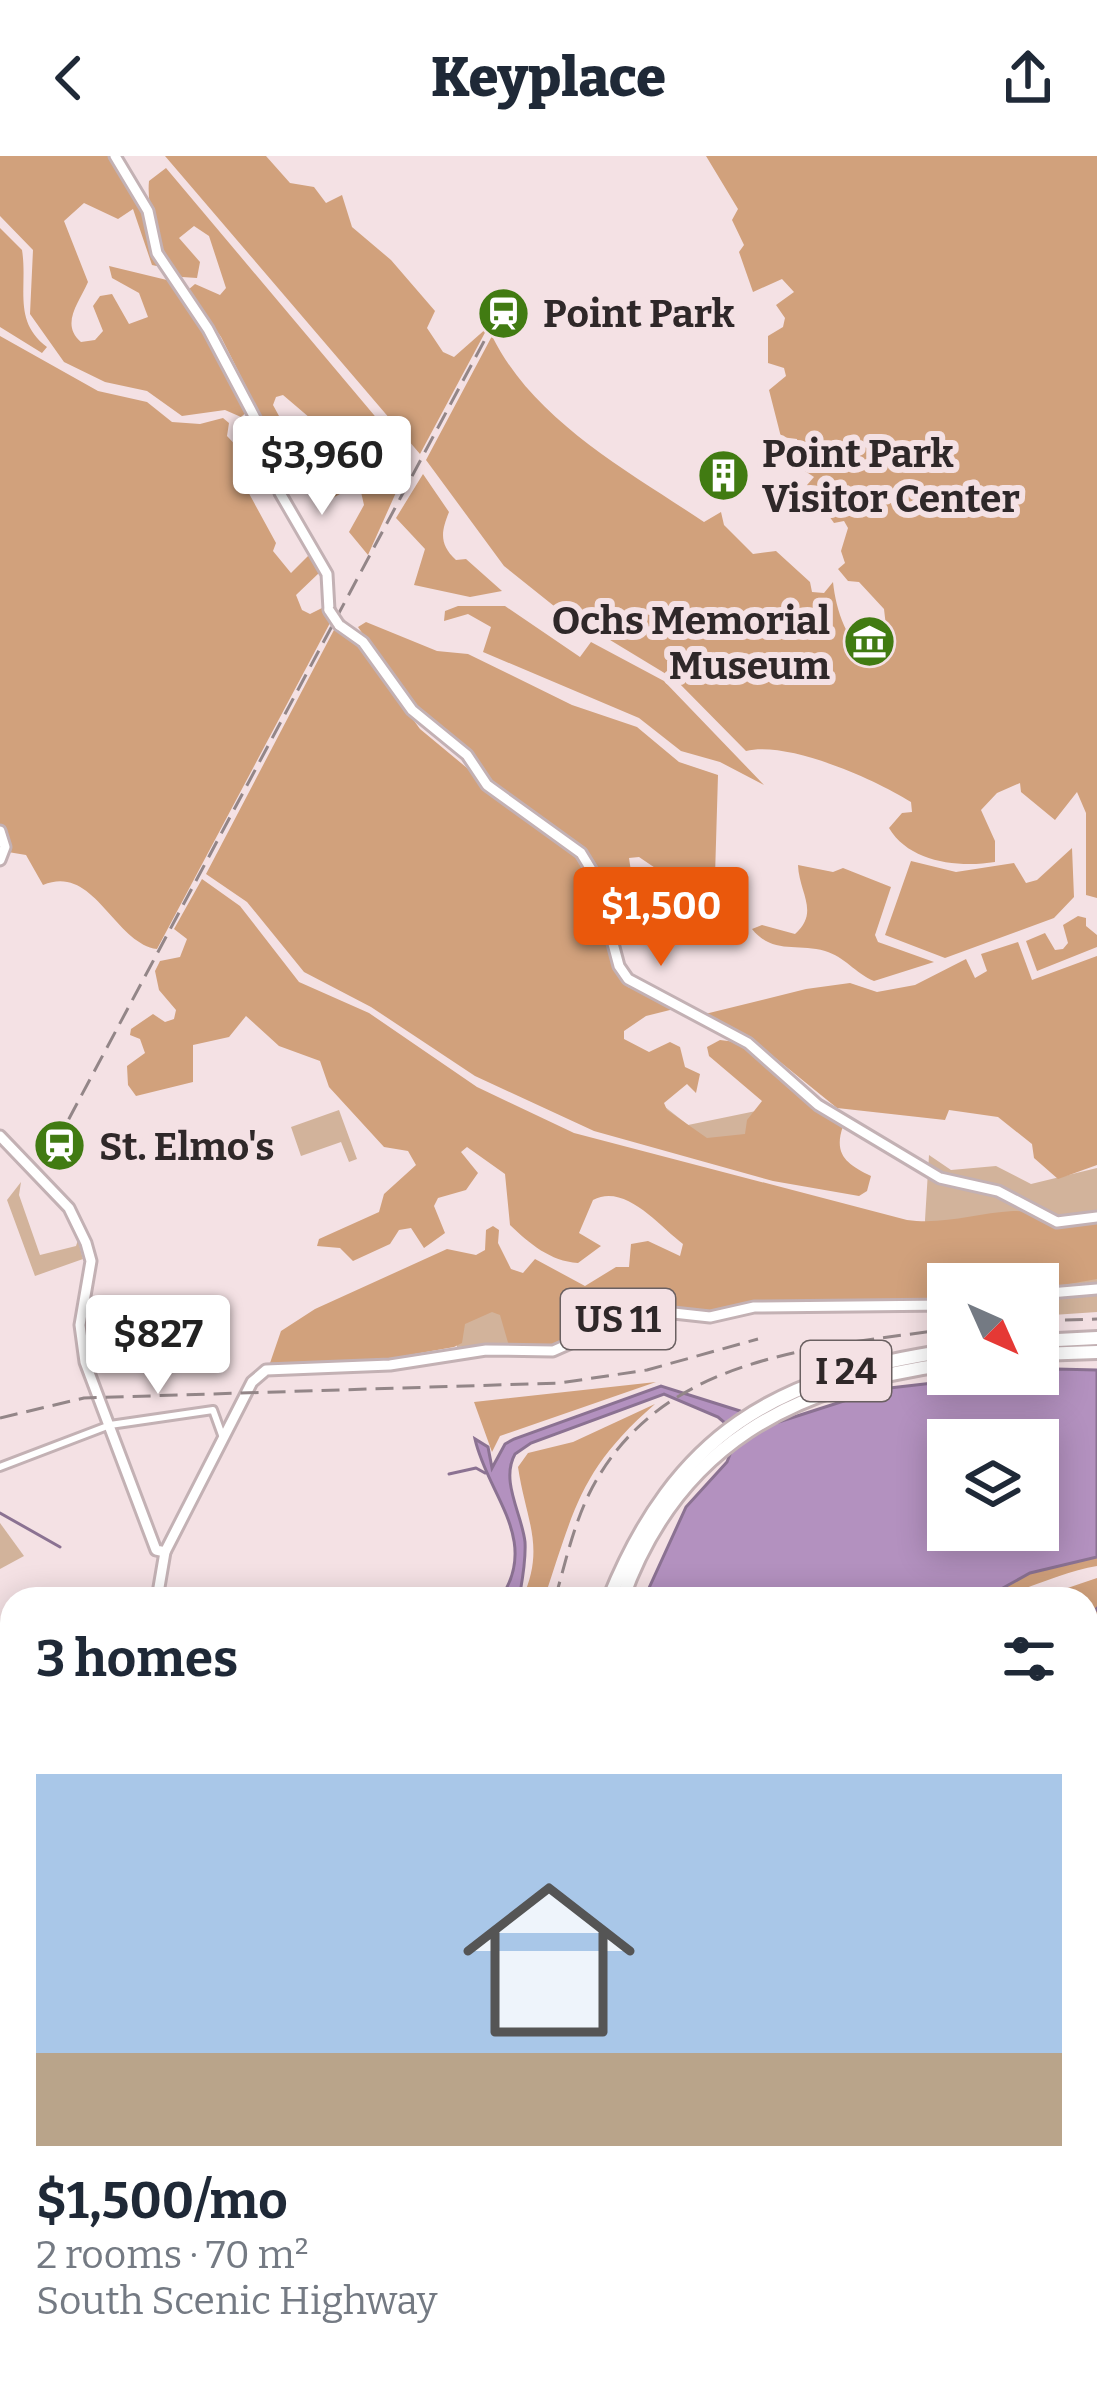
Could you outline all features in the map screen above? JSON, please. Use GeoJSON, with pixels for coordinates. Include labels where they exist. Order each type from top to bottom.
{"type":"FeatureCollection","features":[{"type":"Feature","properties":{"kind":"highway"},"geometry":{"type":"LineString","coordinates":[[1059,1340],[1097,1339]]}},
{"type":"Feature","properties":{"kind":"highway"},"geometry":{"type":"LineString","coordinates":[[1059,1353],[1097,1352]]}},
{"type":"Feature","properties":{"kind":"highway","name":"I 24"},"geometry":{"type":"LineString","coordinates":[[614,1587],[642,1526],[668,1487],[721,1441],[757,1415],[854,1368],[927,1355]]}},
{"type":"Feature","properties":{"kind":"highway","name":"I 24"},"geometry":{"type":"LineString","coordinates":[[757,1415],[846,1384],[927,1368]]}},
{"type":"Feature","properties":{"kind":"highway","name":"I 24"},"geometry":{"type":"LineString","coordinates":[[628,1587],[669,1508],[721,1441]]}},
{"type":"Feature","properties":{"kind":"main road"},"geometry":{"type":"LineString","coordinates":[[115,156],[148,211],[157,253],[208,329],[265,437],[280,493],[327,574],[329,610],[339,625],[363,642],[412,710],[467,755],[487,785],[581,853],[596,876],[619,966],[628,979],[748,1043],[818,1105],[947,1181],[998,1191],[1057,1222],[1076,1224],[1097,1217]]}},
{"type":"Feature","properties":{"kind":"main road"},"geometry":{"type":"LineString","coordinates":[[0,831],[5,848],[0,860]]}},
{"type":"Feature","properties":{"kind":"main road"},"geometry":{"type":"LineString","coordinates":[[0,1136],[69,1208],[86,1243],[91,1275],[81,1342],[156,1550],[165,1552]]}},
{"type":"Feature","properties":{"kind":"main road"},"geometry":{"type":"LineString","coordinates":[[1059,1291],[1093,1287]]}},
{"type":"Feature","properties":{"kind":"main road","name":"US 11"},"geometry":{"type":"LineString","coordinates":[[159,1587],[165,1552],[255,1376],[266,1370],[389,1365],[486,1350],[553,1351],[646,1310],[710,1318],[754,1307],[927,1306]]}},
{"type":"Feature","properties":{"kind":"street"},"geometry":{"type":"LineString","coordinates":[[0,1467],[110,1425],[213,1410],[224,1438]]}},
{"type":"Feature","properties":{"kind":"shaded area"},"geometry":{"type":"Polygon","coordinates":[[[0,156],[109,156],[144,212],[161,267],[152,265],[133,209],[118,219],[84,203],[64,221],[88,282],[73,313],[75,335],[81,342],[95,340],[103,331],[93,306],[100,296],[112,294],[129,324],[148,317],[139,293],[112,278],[109,266],[171,281],[206,331],[248,411],[241,417],[225,410],[182,416],[147,391],[105,382],[64,362],[30,314],[33,250],[0,216],[0,156]]]}},
{"type":"Feature","properties":{"kind":"shaded area"},"geometry":{"type":"Polygon","coordinates":[[[165,156],[266,156],[290,183],[314,187],[326,203],[342,195],[352,227],[391,260],[435,311],[427,328],[443,352],[454,357],[488,327],[420,454],[165,156]]]}},
{"type":"Feature","properties":{"kind":"shaded area"},"geometry":{"type":"Polygon","coordinates":[[[706,156],[1097,156],[1097,898],[1086,895],[1086,813],[1077,792],[1055,820],[1021,792],[1020,783],[997,793],[981,810],[995,841],[995,862],[950,863],[922,855],[889,828],[902,813],[912,812],[911,802],[854,773],[807,757],[764,749],[746,751],[676,680],[554,606],[504,566],[426,460],[492,336],[532,394],[585,442],[704,522],[721,512],[724,525],[753,554],[776,551],[810,582],[812,592],[824,593],[833,582],[840,615],[855,645],[871,660],[889,652],[884,609],[859,582],[848,581],[838,569],[845,563],[841,551],[848,528],[844,521],[834,523],[807,485],[814,477],[802,469],[797,439],[781,437],[769,390],[786,376],[784,368],[768,363],[768,336],[783,327],[785,318],[776,305],[794,292],[782,279],[753,292],[739,252],[744,245],[732,220],[738,209],[706,156]]]}},
{"type":"Feature","properties":{"kind":"shaded area"},"geometry":{"type":"Polygon","coordinates":[[[166,168],[411,459],[368,555],[349,532],[364,505],[361,492],[352,487],[326,502],[321,493],[331,455],[323,445],[280,459],[277,445],[306,430],[310,418],[283,395],[276,397],[273,405],[285,427],[270,434],[221,337],[188,290],[195,284],[220,295],[226,288],[209,236],[194,226],[179,238],[200,262],[197,278],[182,277],[168,258],[156,232],[149,193],[149,181],[166,168]]]}},
{"type":"Feature","properties":{"kind":"shaded area"},"geometry":{"type":"Polygon","coordinates":[[[0,228],[22,250],[25,315],[47,347],[42,353],[0,327],[0,228]]]}},
{"type":"Feature","properties":{"kind":"shaded area"},"geometry":{"type":"Polygon","coordinates":[[[0,336],[98,391],[147,402],[172,422],[200,424],[223,418],[229,423],[227,436],[243,453],[251,479],[246,488],[276,543],[273,551],[291,573],[310,554],[320,572],[296,595],[302,610],[310,614],[324,607],[330,623],[157,949],[128,933],[76,885],[61,881],[43,885],[26,855],[8,852],[0,826],[0,336]]]}},
{"type":"Feature","properties":{"kind":"shaded area"},"geometry":{"type":"Polygon","coordinates":[[[423,474],[449,512],[443,532],[447,549],[502,591],[470,597],[414,585],[425,549],[396,518],[423,474]]]}},
{"type":"Feature","properties":{"kind":"shaded area"},"geometry":{"type":"Polygon","coordinates":[[[458,606],[505,606],[580,657],[591,642],[664,681],[764,785],[720,762],[681,751],[639,718],[483,652],[491,627],[468,614],[444,621],[445,611],[458,606]]]}},
{"type":"Feature","properties":{"kind":"shaded area"},"geometry":{"type":"Polygon","coordinates":[[[366,622],[437,651],[468,654],[572,705],[637,727],[679,762],[718,775],[715,876],[670,878],[639,857],[629,858],[642,945],[624,942],[608,915],[604,884],[586,851],[494,787],[472,753],[408,699],[358,627],[366,622]]]}},
{"type":"Feature","properties":{"kind":"shaded area"},"geometry":{"type":"Polygon","coordinates":[[[335,628],[361,647],[420,729],[467,768],[491,796],[578,859],[594,885],[616,972],[628,987],[670,1005],[670,1010],[646,1016],[624,1031],[624,1039],[649,1052],[670,1042],[680,1047],[685,1067],[700,1074],[696,1093],[687,1084],[664,1103],[667,1110],[707,1138],[745,1134],[747,1120],[762,1101],[709,1056],[707,1047],[720,1040],[736,1042],[843,1126],[841,1151],[849,1163],[871,1176],[867,1191],[859,1196],[773,1181],[594,1131],[475,1076],[371,1007],[304,972],[247,902],[206,874],[335,628]]]}},
{"type":"Feature","properties":{"kind":"shaded area"},"geometry":{"type":"Polygon","coordinates":[[[1072,848],[1074,897],[1054,918],[945,958],[885,935],[911,861],[956,872],[1014,863],[1026,883],[1037,880],[1072,848]]]}},
{"type":"Feature","properties":{"kind":"shaded area"},"geometry":{"type":"Polygon","coordinates":[[[798,865],[833,872],[843,868],[891,887],[875,935],[878,942],[934,962],[874,981],[832,954],[777,945],[760,937],[752,929],[762,925],[795,934],[802,926],[807,910],[798,865]]]}},
{"type":"Feature","properties":{"kind":"shaded area"},"geometry":{"type":"Polygon","coordinates":[[[202,879],[240,906],[299,982],[369,1013],[477,1087],[574,1133],[907,1220],[1013,1211],[1059,1225],[1097,1221],[1097,1279],[1059,1286],[1059,1263],[927,1263],[927,1302],[756,1301],[704,1312],[636,1301],[560,1344],[509,1346],[500,1315],[492,1312],[465,1324],[462,1343],[454,1347],[381,1360],[270,1363],[281,1331],[315,1309],[447,1249],[476,1255],[485,1250],[486,1230],[493,1226],[499,1230],[498,1243],[511,1269],[523,1273],[535,1259],[585,1286],[616,1267],[629,1267],[631,1244],[648,1241],[680,1256],[683,1244],[641,1208],[605,1196],[593,1200],[579,1233],[601,1246],[578,1263],[549,1255],[510,1225],[505,1174],[467,1147],[461,1152],[478,1173],[466,1190],[438,1198],[434,1206],[445,1233],[424,1248],[411,1228],[399,1230],[390,1244],[353,1261],[340,1248],[317,1246],[319,1239],[379,1212],[384,1194],[416,1165],[408,1151],[384,1147],[329,1087],[320,1061],[279,1046],[246,1016],[229,1037],[193,1045],[193,1082],[136,1096],[128,1085],[127,1066],[145,1053],[140,1039],[130,1035],[131,1029],[153,1014],[165,1022],[174,1019],[176,1010],[159,990],[155,971],[160,961],[180,957],[187,939],[174,929],[202,879]]]}},
{"type":"Feature","properties":{"kind":"shaded area"},"geometry":{"type":"Polygon","coordinates":[[[645,879],[664,886],[712,885],[713,920],[680,935],[669,950],[657,945],[645,879]]]}},
{"type":"Feature","properties":{"kind":"shaded area"},"geometry":{"type":"Polygon","coordinates":[[[1078,916],[1086,918],[1086,926],[1097,935],[1097,947],[1037,971],[1026,941],[1045,933],[1055,950],[1063,949],[1068,943],[1063,925],[1078,916]]]}},
{"type":"Feature","properties":{"kind":"shaded area"},"geometry":{"type":"Polygon","coordinates":[[[1018,942],[1032,980],[1097,956],[1097,1165],[1058,1179],[1034,1158],[1032,1144],[998,1117],[949,1110],[945,1120],[837,1108],[763,1048],[705,1014],[806,989],[850,983],[877,992],[915,985],[966,959],[975,978],[987,971],[981,954],[1018,942]]]}},
{"type":"Feature","properties":{"kind":"shaded area"},"geometry":{"type":"Polygon","coordinates":[[[660,1103],[688,1125],[756,1111],[759,1136],[686,1144],[660,1103]]]}},
{"type":"Feature","properties":{"kind":"shaded area"},"geometry":{"type":"Polygon","coordinates":[[[339,1110],[357,1159],[349,1162],[341,1142],[301,1156],[291,1127],[339,1110]]]}},
{"type":"Feature","properties":{"kind":"shaded area"},"geometry":{"type":"Polygon","coordinates":[[[929,1155],[951,1170],[996,1166],[1031,1184],[1097,1168],[1097,1312],[1059,1315],[1059,1263],[927,1263],[929,1155]]]}},
{"type":"Feature","properties":{"kind":"shaded area"},"geometry":{"type":"Polygon","coordinates":[[[21,1182],[19,1195],[40,1255],[76,1246],[78,1240],[83,1259],[35,1276],[7,1200],[21,1182]]]}},
{"type":"Feature","properties":{"kind":"shaded area"},"geometry":{"type":"Polygon","coordinates":[[[502,1268],[512,1343],[457,1347],[455,1324],[502,1268]]]}},
{"type":"Feature","properties":{"kind":"shaded area"},"geometry":{"type":"Polygon","coordinates":[[[1059,1369],[1097,1370],[1097,1557],[1030,1573],[1005,1587],[649,1587],[686,1507],[727,1462],[738,1434],[718,1417],[664,1394],[531,1443],[515,1454],[510,1475],[525,1542],[524,1568],[521,1587],[506,1587],[515,1557],[513,1537],[475,1439],[488,1447],[492,1468],[505,1444],[514,1439],[661,1386],[740,1411],[766,1426],[881,1389],[927,1384],[927,1395],[1059,1395],[1059,1369]]]}},
{"type":"Feature","properties":{"kind":"shaded area"},"geometry":{"type":"Polygon","coordinates":[[[656,1382],[500,1436],[492,1452],[474,1402],[656,1382]]]}},
{"type":"Feature","properties":{"kind":"shaded area"},"geometry":{"type":"Polygon","coordinates":[[[655,1404],[595,1471],[573,1515],[548,1587],[527,1587],[533,1564],[532,1534],[518,1467],[528,1453],[573,1442],[655,1404]]]}},
{"type":"Feature","properties":{"kind":"shaded area"},"geometry":{"type":"Polygon","coordinates":[[[0,1523],[24,1556],[0,1569],[0,1523]]]}},
{"type":"Feature","properties":{"kind":"shaded area"},"geometry":{"type":"Polygon","coordinates":[[[1097,1557],[1097,1566],[1029,1587],[1005,1587],[1030,1573],[1097,1557]]]}},
{"type":"Feature","properties":{"kind":"shaded area"},"geometry":{"type":"Polygon","coordinates":[[[1097,1578],[1097,1587],[1070,1587],[1097,1578]]]}},
{"type":"Feature","properties":{"kind":"waterway"},"geometry":{"type":"LineString","coordinates":[[449,1474],[476,1468],[485,1473]]}},
{"type":"Feature","properties":{"kind":"waterway"},"geometry":{"type":"LineString","coordinates":[[0,1513],[60,1547]]}},
{"type":"Feature","properties":{"kind":"railway"},"geometry":{"type":"LineString","coordinates":[[56,1143],[497,317]]}},
{"type":"Feature","properties":{"kind":"railway"},"geometry":{"type":"LineString","coordinates":[[1059,1320],[1097,1319]]}},
{"type":"Feature","properties":{"kind":"railway"},"geometry":{"type":"LineString","coordinates":[[558,1587],[589,1494],[619,1448],[655,1412],[744,1366],[845,1343],[927,1332]]}},
{"type":"Feature","properties":{"kind":"railway"},"geometry":{"type":"LineString","coordinates":[[0,1418],[84,1398],[560,1383],[647,1370],[758,1339]]}},
{"type":"Feature","properties":{"kind":"place","name":"Point Park"},"geometry":{"type":"Point","coordinates":[504,313]}},
{"type":"Feature","properties":{"kind":"place","name":"Point Park Visitor Center"},"geometry":{"type":"Point","coordinates":[723,475]}},
{"type":"Feature","properties":{"kind":"place","name":"Ochs Memorial Museum"},"geometry":{"type":"Point","coordinates":[869,642]}},
{"type":"Feature","properties":{"kind":"place","name":"St. Elmo's"},"geometry":{"type":"Point","coordinates":[60,1146]}}]}
